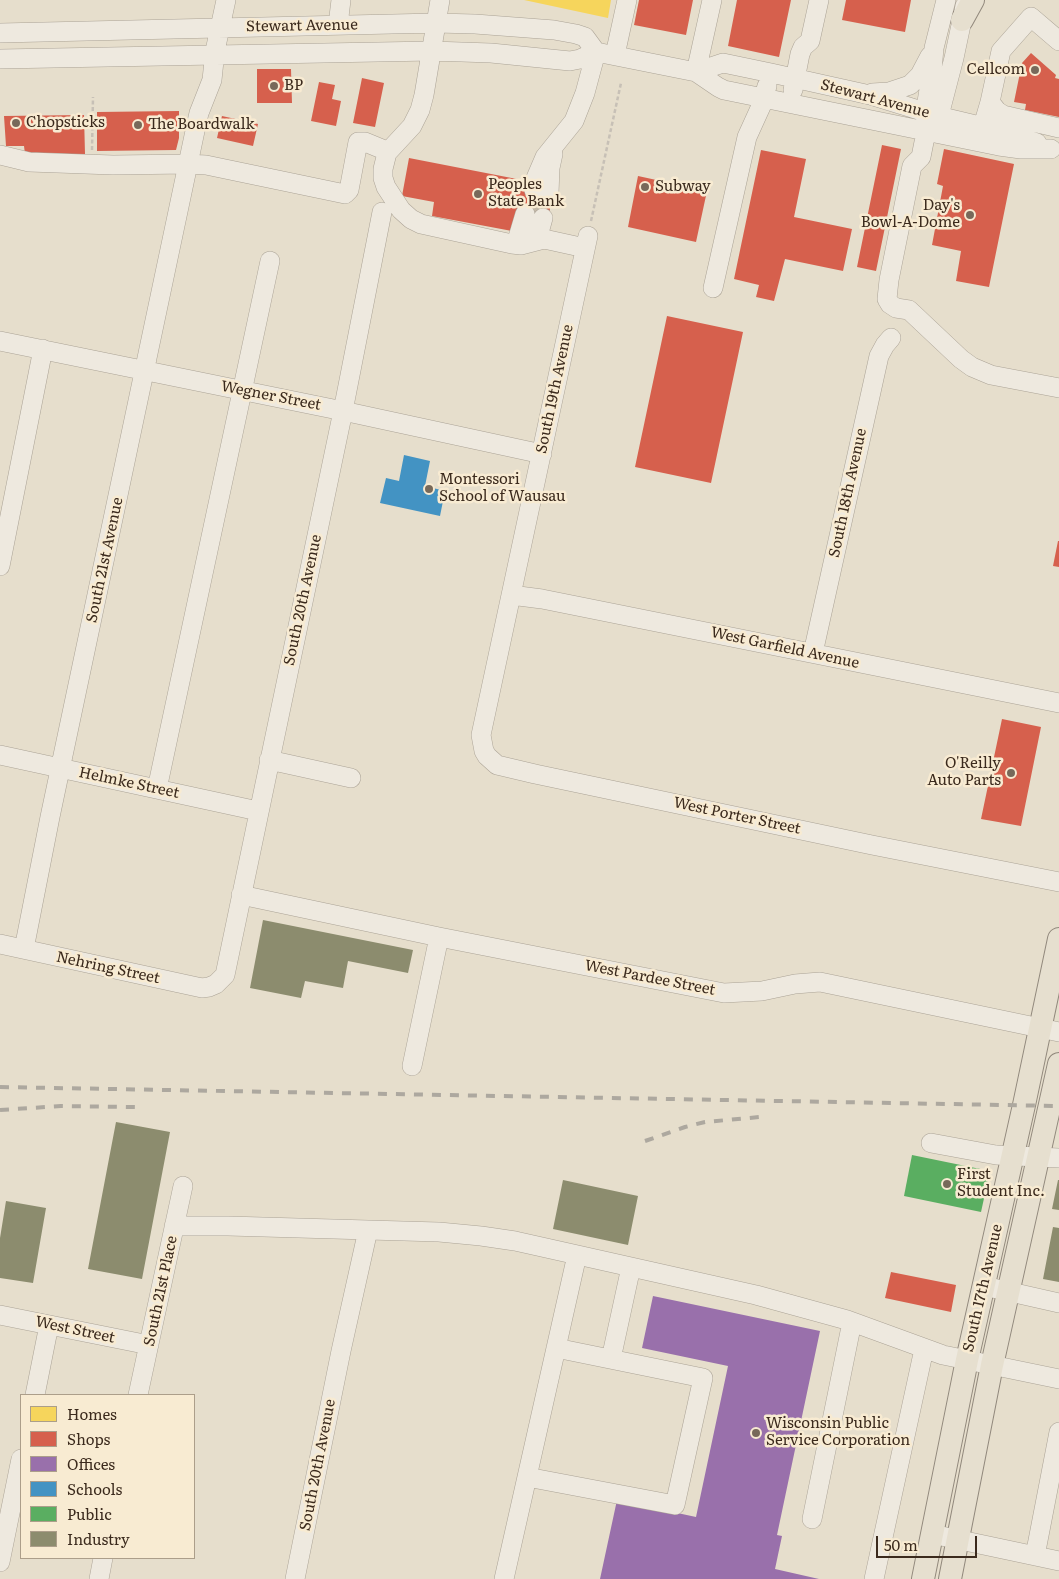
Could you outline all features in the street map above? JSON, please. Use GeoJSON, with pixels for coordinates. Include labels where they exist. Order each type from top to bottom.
{"type":"FeatureCollection","features":[{"type":"Feature","properties":{"kind":"main road"},"geometry":{"type":"LineString","coordinates":[[964,10],[973,0]]}},
{"type":"Feature","properties":{"kind":"main road","name":"South 17th Avenue"},"geometry":{"type":"LineString","coordinates":[[923,1579],[967,1360],[1013,1156],[1050,1030],[1059,939]]}},
{"type":"Feature","properties":{"kind":"main road","name":"South 17th Avenue"},"geometry":{"type":"LineString","coordinates":[[950,1579],[992,1365],[1009,1291],[1049,1157],[1058,1078]]}},
{"type":"Feature","properties":{"kind":"street","name":"South 21st Avenue"},"geometry":{"type":"LineString","coordinates":[[24,949],[60,768],[198,119],[212,80],[215,54],[226,0]]}},
{"type":"Feature","properties":{"kind":"street"},"geometry":{"type":"LineString","coordinates":[[338,25],[341,0]]}},
{"type":"Feature","properties":{"kind":"street"},"geometry":{"type":"LineString","coordinates":[[440,0],[427,84],[418,116],[409,130],[387,153],[384,162],[383,178],[386,187],[401,210],[411,220],[432,227],[525,243],[544,239],[586,242]]}},
{"type":"Feature","properties":{"kind":"street"},"geometry":{"type":"LineString","coordinates":[[616,55],[627,0]]}},
{"type":"Feature","properties":{"kind":"street"},"geometry":{"type":"LineString","coordinates":[[696,72],[712,0]]}},
{"type":"Feature","properties":{"kind":"street"},"geometry":{"type":"LineString","coordinates":[[790,104],[801,51],[810,41],[820,0]]}},
{"type":"Feature","properties":{"kind":"street"},"geometry":{"type":"LineString","coordinates":[[932,114],[934,48],[946,0]]}},
{"type":"Feature","properties":{"kind":"street"},"geometry":{"type":"LineString","coordinates":[[964,10],[950,76],[932,114],[921,157],[912,166],[887,290],[887,299],[896,308],[909,310],[961,359],[982,372],[1058,385]]}},
{"type":"Feature","properties":{"kind":"street"},"geometry":{"type":"LineString","coordinates":[[983,126],[1001,51],[1031,18],[1059,41]]}},
{"type":"Feature","properties":{"kind":"street","name":"Stewart Avenue"},"geometry":{"type":"LineString","coordinates":[[0,33],[436,23],[490,24],[572,33],[585,37],[596,52]]}},
{"type":"Feature","properties":{"kind":"street"},"geometry":{"type":"LineString","coordinates":[[864,94],[889,92],[910,85],[923,70],[934,48]]}},
{"type":"Feature","properties":{"kind":"street","name":"Stewart Avenue"},"geometry":{"type":"LineString","coordinates":[[0,59],[432,51],[492,53],[570,61],[580,60],[596,52],[696,72],[722,89],[790,104],[999,146],[1055,150]]}},
{"type":"Feature","properties":{"kind":"street"},"geometry":{"type":"LineString","coordinates":[[538,191],[537,162],[545,152],[555,145],[574,121],[585,93],[596,52]]}},
{"type":"Feature","properties":{"kind":"street","name":"Stewart Avenue"},"geometry":{"type":"LineString","coordinates":[[696,72],[726,63],[864,94],[932,114],[983,126],[1055,150]]}},
{"type":"Feature","properties":{"kind":"street"},"geometry":{"type":"LineString","coordinates":[[714,288],[747,137],[764,98],[771,73]]}},
{"type":"Feature","properties":{"kind":"street"},"geometry":{"type":"LineString","coordinates":[[991,99],[1003,115],[1059,128]]}},
{"type":"Feature","properties":{"kind":"street"},"geometry":{"type":"LineString","coordinates":[[0,155],[30,162],[228,169],[345,194],[350,190],[358,142],[365,142],[387,153]]}},
{"type":"Feature","properties":{"kind":"street"},"geometry":{"type":"LineString","coordinates":[[525,243],[533,216]]}},
{"type":"Feature","properties":{"kind":"street","name":"South 20th Avenue"},"geometry":{"type":"LineString","coordinates":[[216,984],[225,974],[227,966],[258,810],[343,411],[380,220],[411,220]]}},
{"type":"Feature","properties":{"kind":"street","name":"South 19th Avenue"},"geometry":{"type":"LineString","coordinates":[[491,688],[586,242]]}},
{"type":"Feature","properties":{"kind":"street"},"geometry":{"type":"LineString","coordinates":[[157,789],[270,262]]}},
{"type":"Feature","properties":{"kind":"street","name":"South 18th Avenue"},"geometry":{"type":"LineString","coordinates":[[813,653],[877,364],[882,349],[891,338]]}},
{"type":"Feature","properties":{"kind":"street","name":"Wegner Street"},"geometry":{"type":"LineString","coordinates":[[0,340],[542,454]]}},
{"type":"Feature","properties":{"kind":"street"},"geometry":{"type":"LineString","coordinates":[[0,566],[43,350]]}},
{"type":"Feature","properties":{"kind":"street","name":"West Garfield Avenue"},"geometry":{"type":"LineString","coordinates":[[511,596],[542,599],[1059,703]]}},
{"type":"Feature","properties":{"kind":"street","name":"West Porter Street"},"geometry":{"type":"LineString","coordinates":[[491,688],[481,735],[484,751],[497,765],[862,843],[1059,882]]}},
{"type":"Feature","properties":{"kind":"street","name":"Helmke Street"},"geometry":{"type":"LineString","coordinates":[[0,755],[258,810]]}},
{"type":"Feature","properties":{"kind":"street"},"geometry":{"type":"LineString","coordinates":[[269,760],[351,778]]}},
{"type":"Feature","properties":{"kind":"street","name":"West Pardee Street"},"geometry":{"type":"LineString","coordinates":[[241,895],[440,937],[724,993],[762,991],[795,984],[820,982],[1050,1030]]}},
{"type":"Feature","properties":{"kind":"street"},"geometry":{"type":"LineString","coordinates":[[412,1066],[440,937]]}},
{"type":"Feature","properties":{"kind":"street","name":"Nehring Street"},"geometry":{"type":"LineString","coordinates":[[0,944],[202,988],[209,988],[216,984]]}},
{"type":"Feature","properties":{"kind":"street"},"geometry":{"type":"LineString","coordinates":[[931,1143],[991,1154],[1049,1157]]}},
{"type":"Feature","properties":{"kind":"street","name":"South 21st Place"},"geometry":{"type":"LineString","coordinates":[[138,1394],[183,1186]]}},
{"type":"Feature","properties":{"kind":"street"},"geometry":{"type":"LineString","coordinates":[[174,1226],[439,1232],[515,1241],[756,1295],[852,1322],[943,1356],[1059,1379]]}},
{"type":"Feature","properties":{"kind":"street","name":"South 20th Avenue"},"geometry":{"type":"LineString","coordinates":[[295,1579],[341,1351],[368,1230]]}},
{"type":"Feature","properties":{"kind":"street"},"geometry":{"type":"LineString","coordinates":[[504,1579],[578,1255]]}},
{"type":"Feature","properties":{"kind":"street"},"geometry":{"type":"LineString","coordinates":[[611,1359],[631,1267]]}},
{"type":"Feature","properties":{"kind":"street"},"geometry":{"type":"LineString","coordinates":[[984,1286],[1059,1303]]}},
{"type":"Feature","properties":{"kind":"street","name":"West Street"},"geometry":{"type":"LineString","coordinates":[[0,1315],[149,1345]]}},
{"type":"Feature","properties":{"kind":"street"},"geometry":{"type":"LineString","coordinates":[[812,1519],[852,1322]]}},
{"type":"Feature","properties":{"kind":"street"},"geometry":{"type":"LineString","coordinates":[[34,1394],[49,1325]]}},
{"type":"Feature","properties":{"kind":"street"},"geometry":{"type":"LineString","coordinates":[[527,1478],[675,1505],[702,1378],[556,1348]]}},
{"type":"Feature","properties":{"kind":"street"},"geometry":{"type":"LineString","coordinates":[[874,1579],[924,1349]]}},
{"type":"Feature","properties":{"kind":"street"},"geometry":{"type":"LineString","coordinates":[[1035,1556],[1051,1521],[1059,1432]]}},
{"type":"Feature","properties":{"kind":"street"},"geometry":{"type":"LineString","coordinates":[[0,1562],[20,1464]]}},
{"type":"Feature","properties":{"kind":"street"},"geometry":{"type":"LineString","coordinates":[[932,1534],[1059,1561]]}},
{"type":"Feature","properties":{"kind":"street"},"geometry":{"type":"LineString","coordinates":[[98,1579],[103,1559]]}},
{"type":"Feature","properties":{"kind":"path"},"geometry":{"type":"LineString","coordinates":[[586,242],[621,83]]}},
{"type":"Feature","properties":{"kind":"path"},"geometry":{"type":"LineString","coordinates":[[92,97],[92,164]]}},
{"type":"Feature","properties":{"kind":"building: Homes"},"geometry":{"type":"Polygon","coordinates":[[[524,0],[611,0],[608,18],[524,0]]]}},
{"type":"Feature","properties":{"kind":"building: Shops"},"geometry":{"type":"Polygon","coordinates":[[[639,0],[693,0],[686,35],[634,25],[639,0]]]}},
{"type":"Feature","properties":{"kind":"building: Shops"},"geometry":{"type":"Polygon","coordinates":[[[737,0],[791,0],[779,57],[728,46],[737,0]]]}},
{"type":"Feature","properties":{"kind":"building: Shops"},"geometry":{"type":"Polygon","coordinates":[[[846,0],[911,0],[905,32],[842,20],[846,0]]]}},
{"type":"Feature","properties":{"kind":"building: Shops"},"geometry":{"type":"Polygon","coordinates":[[[1031,53],[1056,75],[1055,78],[1059,79],[1059,117],[1025,110],[1026,104],[1014,102],[1022,63],[1031,53]]]}},
{"type":"Feature","properties":{"kind":"building: Shops","name":"BP"},"geometry":{"type":"Polygon","coordinates":[[[257,69],[291,69],[292,103],[257,103],[257,69]]]}},
{"type":"Feature","properties":{"kind":"building: Shops"},"geometry":{"type":"Polygon","coordinates":[[[362,78],[384,83],[375,127],[353,123],[362,78]]]}},
{"type":"Feature","properties":{"kind":"building: Shops"},"geometry":{"type":"Polygon","coordinates":[[[319,82],[335,85],[332,99],[341,101],[336,126],[311,121],[319,82]]]}},
{"type":"Feature","properties":{"kind":"building: Shops","name":"The Boardwalk"},"geometry":{"type":"Polygon","coordinates":[[[179,111],[179,138],[176,150],[97,151],[97,112],[179,111]]]}},
{"type":"Feature","properties":{"kind":"building: Shops"},"geometry":{"type":"Polygon","coordinates":[[[84,115],[85,154],[25,154],[24,146],[6,146],[4,116],[84,115]]]}},
{"type":"Feature","properties":{"kind":"building: Shops"},"geometry":{"type":"Polygon","coordinates":[[[222,116],[258,124],[253,146],[217,138],[222,116]]]}},
{"type":"Feature","properties":{"kind":"building: Shops"},"geometry":{"type":"Polygon","coordinates":[[[882,145],[901,149],[876,271],[857,267],[882,145]]]}},
{"type":"Feature","properties":{"kind":"building: Shops","name":"Day's Bowl-A-Dome"},"geometry":{"type":"Polygon","coordinates":[[[944,149],[1014,164],[989,287],[956,281],[961,251],[932,245],[943,186],[937,184],[944,149]]]}},
{"type":"Feature","properties":{"kind":"building: Shops"},"geometry":{"type":"Polygon","coordinates":[[[761,150],[806,159],[794,217],[852,229],[843,271],[785,259],[774,301],[756,297],[759,285],[734,279],[761,150]]]}},
{"type":"Feature","properties":{"kind":"building: Shops","name":"Peoples State Bank"},"geometry":{"type":"Polygon","coordinates":[[[409,158],[527,181],[553,193],[548,219],[512,231],[432,216],[434,202],[402,196],[409,158]]]}},
{"type":"Feature","properties":{"kind":"building: Shops"},"geometry":{"type":"Polygon","coordinates":[[[638,176],[707,191],[696,242],[628,227],[638,176]]]}},
{"type":"Feature","properties":{"kind":"building: Shops"},"geometry":{"type":"Polygon","coordinates":[[[667,316],[743,332],[711,483],[635,467],[667,316]]]}},
{"type":"Feature","properties":{"kind":"building: Shops"},"geometry":{"type":"Polygon","coordinates":[[[1059,541],[1059,567],[1053,566],[1059,541]]]}},
{"type":"Feature","properties":{"kind":"building: Shops","name":"O'Reilly Auto Parts"},"geometry":{"type":"Polygon","coordinates":[[[1002,719],[1041,727],[1021,826],[981,819],[1002,719]]]}},
{"type":"Feature","properties":{"kind":"building: Shops"},"geometry":{"type":"Polygon","coordinates":[[[891,1272],[956,1285],[951,1312],[885,1298],[891,1272]]]}},
{"type":"Feature","properties":{"kind":"building: Offices","name":"Wisconsin Public Service Corporation"},"geometry":{"type":"Polygon","coordinates":[[[653,1296],[820,1331],[777,1535],[782,1536],[775,1569],[819,1579],[600,1579],[617,1500],[696,1517],[728,1366],[642,1348],[653,1296]]]}},
{"type":"Feature","properties":{"kind":"building: Schools"},"geometry":{"type":"Polygon","coordinates":[[[404,455],[430,461],[425,486],[445,491],[440,516],[380,503],[386,478],[399,481],[404,455]]]}},
{"type":"Feature","properties":{"kind":"building: Public","name":"First Student Inc."},"geometry":{"type":"Polygon","coordinates":[[[912,1155],[990,1171],[981,1212],[904,1196],[912,1155]]]}},
{"type":"Feature","properties":{"kind":"building: Industry"},"geometry":{"type":"Polygon","coordinates":[[[263,920],[413,950],[408,973],[348,961],[343,988],[305,981],[301,998],[250,988],[263,920]]]}},
{"type":"Feature","properties":{"kind":"building: Industry"},"geometry":{"type":"Polygon","coordinates":[[[116,1122],[170,1132],[142,1279],[88,1269],[116,1122]]]}},
{"type":"Feature","properties":{"kind":"building: Industry"},"geometry":{"type":"Polygon","coordinates":[[[563,1180],[638,1196],[628,1245],[553,1229],[563,1180]]]}},
{"type":"Feature","properties":{"kind":"building: Industry"},"geometry":{"type":"Polygon","coordinates":[[[1059,1180],[1059,1210],[1052,1209],[1059,1180]]]}},
{"type":"Feature","properties":{"kind":"building: Industry"},"geometry":{"type":"Polygon","coordinates":[[[6,1201],[46,1208],[33,1283],[0,1278],[0,1238],[6,1201]]]}},
{"type":"Feature","properties":{"kind":"building: Industry"},"geometry":{"type":"Polygon","coordinates":[[[1053,1227],[1059,1228],[1059,1282],[1043,1279],[1053,1227]]]}},
{"type":"Feature","properties":{"kind":"tunnel"},"geometry":{"type":"LineString","coordinates":[[535,216],[541,191]]}},
{"type":"Feature","properties":{"kind":"railway"},"geometry":{"type":"LineString","coordinates":[[0,1087],[1059,1106]]}},
{"type":"Feature","properties":{"kind":"railway"},"geometry":{"type":"LineString","coordinates":[[0,1110],[61,1106],[135,1107]]}},
{"type":"Feature","properties":{"kind":"railway"},"geometry":{"type":"LineString","coordinates":[[645,1141],[705,1122],[760,1117]]}},
{"type":"Feature","properties":{"kind":"place","name":"Cellcom"},"geometry":{"type":"Point","coordinates":[1035,70]}},
{"type":"Feature","properties":{"kind":"place","name":"BP"},"geometry":{"type":"Point","coordinates":[274,86]}},
{"type":"Feature","properties":{"kind":"place","name":"Chopsticks"},"geometry":{"type":"Point","coordinates":[16,123]}},
{"type":"Feature","properties":{"kind":"place","name":"The Boardwalk"},"geometry":{"type":"Point","coordinates":[138,125]}},
{"type":"Feature","properties":{"kind":"place","name":"Subway"},"geometry":{"type":"Point","coordinates":[645,187]}},
{"type":"Feature","properties":{"kind":"place","name":"Peoples State Bank"},"geometry":{"type":"Point","coordinates":[478,194]}},
{"type":"Feature","properties":{"kind":"place","name":"Day's Bowl-A-Dome"},"geometry":{"type":"Point","coordinates":[970,215]}},
{"type":"Feature","properties":{"kind":"place","name":"Montessori School of Wausau"},"geometry":{"type":"Point","coordinates":[429,489]}},
{"type":"Feature","properties":{"kind":"place","name":"O'Reilly Auto Parts"},"geometry":{"type":"Point","coordinates":[1011,773]}},
{"type":"Feature","properties":{"kind":"place","name":"First Student Inc."},"geometry":{"type":"Point","coordinates":[947,1184]}},
{"type":"Feature","properties":{"kind":"place","name":"Wisconsin Public Service Corporation"},"geometry":{"type":"Point","coordinates":[756,1433]}}]}
